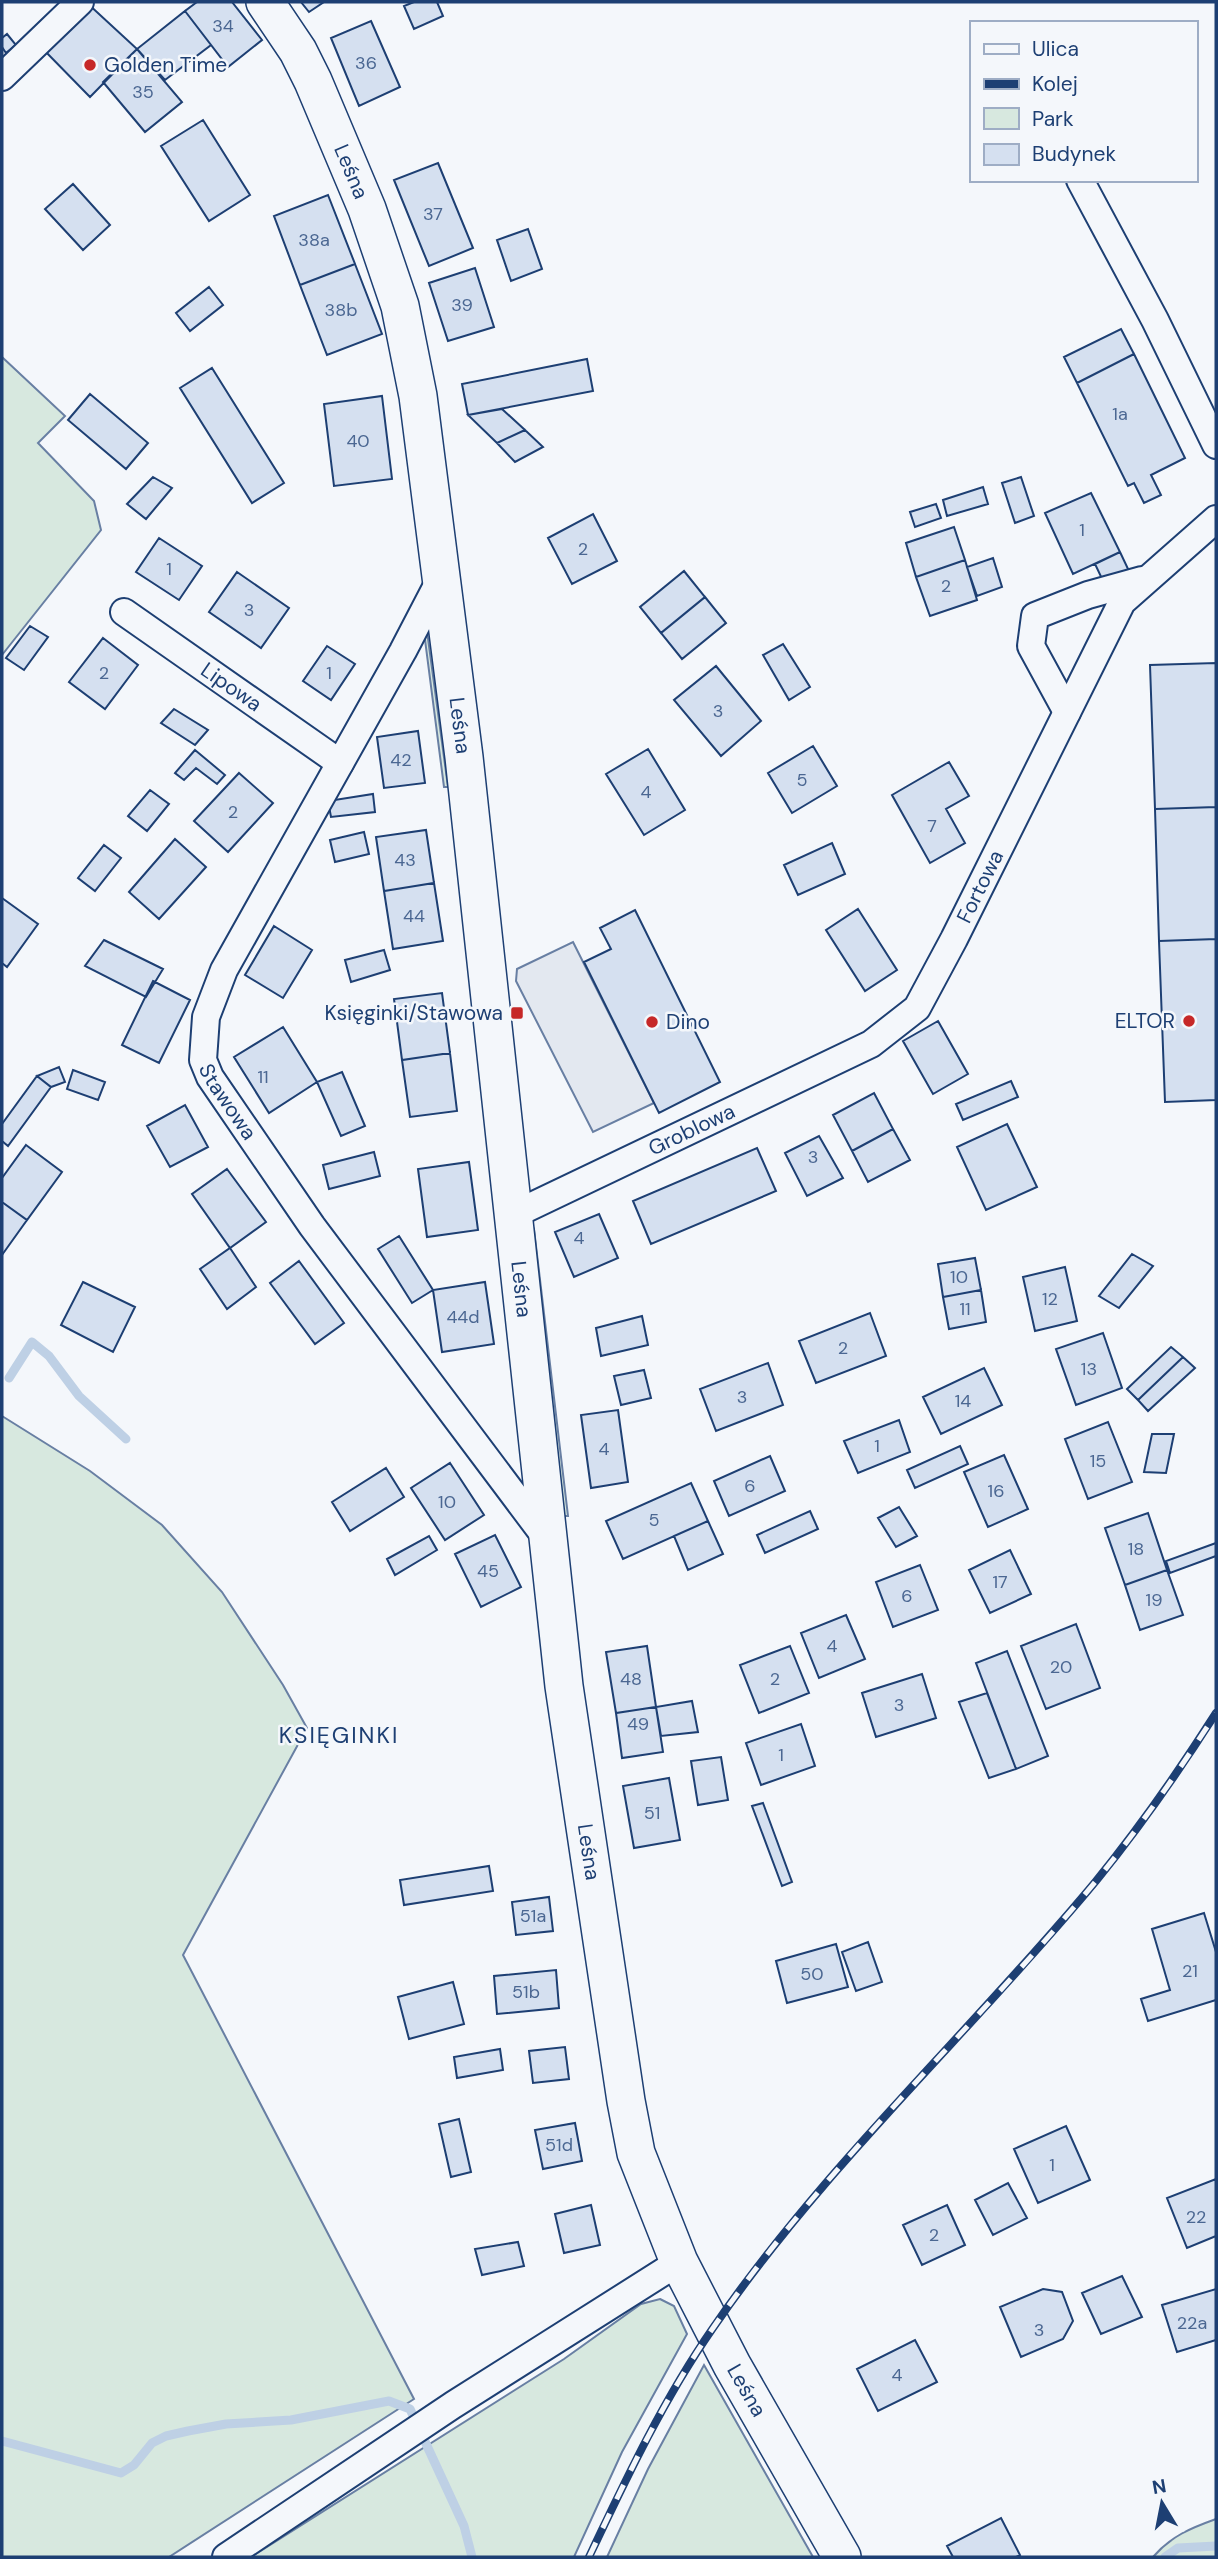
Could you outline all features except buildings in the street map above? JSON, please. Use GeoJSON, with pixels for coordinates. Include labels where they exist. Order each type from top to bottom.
{"type":"FeatureCollection","features":[{"type":"Feature","properties":{"kind":"main road","name":"Leśna"},"geometry":{"type":"LineString","coordinates":[[265,2],[298,51],[367,209],[400,306],[418,396],[465,769],[565,1686],[636,2153],[679,2262],[732,2365],[842,2557]]}},
{"type":"Feature","properties":{"kind":"street"},"geometry":{"type":"LineString","coordinates":[[2,77],[80,2]]}},
{"type":"Feature","properties":{"kind":"street"},"geometry":{"type":"LineString","coordinates":[[1081,182],[1155,320],[1216,445]]}},
{"type":"Feature","properties":{"kind":"street","name":"Fortowa"},"geometry":{"type":"LineString","coordinates":[[871,1044],[917,1008],[1122,602],[1216,519]]}},
{"type":"Feature","properties":{"kind":"street","name":"Fortowa"},"geometry":{"type":"LineString","coordinates":[[1067,712],[1031,646],[1035,616],[1088,595],[1150,577]]}},
{"type":"Feature","properties":{"kind":"street","name":"Stawowa"},"geometry":{"type":"LineString","coordinates":[[441,578],[224,970],[206,1017],[203,1060],[219,1091],[312,1226],[550,1543]]}},
{"type":"Feature","properties":{"kind":"street","name":"Lipowa"},"geometry":{"type":"LineString","coordinates":[[124,612],[340,763]]}},
{"type":"Feature","properties":{"kind":"street","name":"Groblowa"},"geometry":{"type":"LineString","coordinates":[[513,1215],[871,1044]]}},
{"type":"Feature","properties":{"kind":"street"},"geometry":{"type":"LineString","coordinates":[[226,2557],[453,2405],[679,2262]]}},
{"type":"Feature","properties":{"kind":"green space"},"geometry":{"type":"Polygon","coordinates":[[[2,357],[65,416],[38,443],[94,501],[101,530],[2,655],[2,357]]]}},
{"type":"Feature","properties":{"kind":"green space"},"geometry":{"type":"Polygon","coordinates":[[[427,631],[448,787],[444,787],[424,632],[427,631]]]}},
{"type":"Feature","properties":{"kind":"green space"},"geometry":{"type":"Polygon","coordinates":[[[534,1229],[568,1516],[563,1516],[529,1231],[534,1229]]]}},
{"type":"Feature","properties":{"kind":"green space"},"geometry":{"type":"Polygon","coordinates":[[[2,1416],[90,1471],[162,1525],[222,1592],[283,1685],[307,1728],[183,1955],[414,2399],[169,2557],[2,2557],[2,1416]]]}},
{"type":"Feature","properties":{"kind":"green space"},"geometry":{"type":"Polygon","coordinates":[[[660,2299],[674,2306],[687,2334],[622,2452],[574,2557],[251,2557],[564,2359],[641,2304],[660,2299]]]}},
{"type":"Feature","properties":{"kind":"green space"},"geometry":{"type":"Polygon","coordinates":[[[704,2365],[813,2557],[607,2557],[648,2469],[704,2365]]]}},
{"type":"Feature","properties":{"kind":"green space"},"geometry":{"type":"Polygon","coordinates":[[[1216,2519],[1216,2557],[1153,2557],[1182,2533],[1216,2519]]]}},
{"type":"Feature","properties":{"kind":"shaded area"},"geometry":{"type":"Polygon","coordinates":[[[573,942],[654,1103],[593,1132],[516,981],[517,969],[573,942]]]}},
{"type":"Feature","properties":{"kind":"waterway"},"geometry":{"type":"LineString","coordinates":[[9,1378],[32,1342],[49,1356],[79,1396],[126,1439]]}},
{"type":"Feature","properties":{"kind":"waterway"},"geometry":{"type":"LineString","coordinates":[[2,2441],[121,2473],[134,2465],[152,2443],[166,2436],[226,2424],[291,2420],[389,2401],[410,2409],[464,2526],[472,2557]]}},
{"type":"Feature","properties":{"kind":"waterway"},"geometry":{"type":"LineString","coordinates":[[1165,2557],[1178,2548],[1216,2546]]}},
{"type":"Feature","properties":{"kind":"railway"},"geometry":{"type":"LineString","coordinates":[[589,2557],[631,2469],[678,2383],[756,2268],[850,2155],[1096,1881],[1159,1798],[1216,1713]]}},
{"type":"Feature","properties":{"kind":"place","name":"Golden Time"},"geometry":{"type":"Point","coordinates":[90,65]}},
{"type":"Feature","properties":{"kind":"place","name":"Księginki/Stawowa"},"geometry":{"type":"Point","coordinates":[517,1013]}},
{"type":"Feature","properties":{"kind":"place","name":"ELTOR"},"geometry":{"type":"Point","coordinates":[1189,1021]}},
{"type":"Feature","properties":{"kind":"place","name":"Dino"},"geometry":{"type":"Point","coordinates":[652,1022]}},
{"type":"Feature","properties":{"kind":"district","name":"KSIĘGINKI"},"geometry":{"type":"Point","coordinates":[339,1735]}}]}
